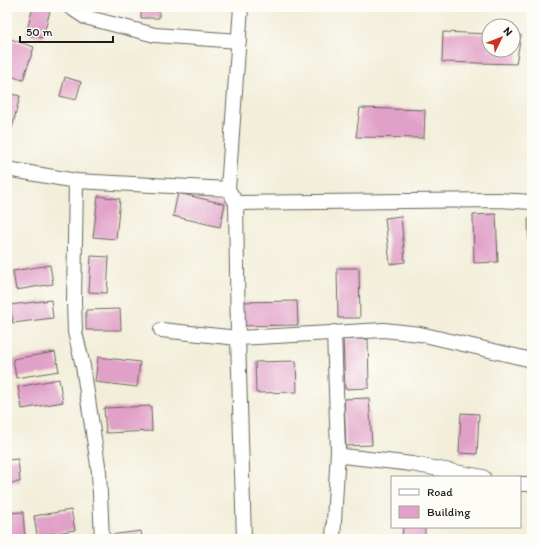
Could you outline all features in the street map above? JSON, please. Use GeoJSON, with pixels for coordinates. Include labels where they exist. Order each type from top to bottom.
{"type":"FeatureCollection","features":[{"type":"Feature","properties":{"kind":"street"},"geometry":{"type":"LineString","coordinates":[[70,7],[86,17],[155,35],[239,41]]}},
{"type":"Feature","properties":{"kind":"street"},"geometry":{"type":"LineString","coordinates":[[241,7],[228,189],[236,203],[238,338],[244,539]]}},
{"type":"Feature","properties":{"kind":"street"},"geometry":{"type":"LineString","coordinates":[[7,169],[76,182],[228,189]]}},
{"type":"Feature","properties":{"kind":"street"},"geometry":{"type":"LineString","coordinates":[[76,182],[74,301],[76,332],[83,366],[99,472],[102,539]]}},
{"type":"Feature","properties":{"kind":"street"},"geometry":{"type":"LineString","coordinates":[[236,203],[498,200],[532,202]]}},
{"type":"Feature","properties":{"kind":"street"},"geometry":{"type":"LineString","coordinates":[[161,330],[238,338],[384,330],[420,334],[532,360]]}},
{"type":"Feature","properties":{"kind":"street"},"geometry":{"type":"LineString","coordinates":[[333,539],[338,451],[334,332]]}},
{"type":"Feature","properties":{"kind":"street"},"geometry":{"type":"LineString","coordinates":[[338,451],[343,456],[412,464],[478,476]]}},
{"type":"Feature","properties":{"kind":"street"},"geometry":{"type":"LineString","coordinates":[[521,484],[532,484]]}},
{"type":"Feature","properties":{"kind":"building"},"geometry":{"type":"Polygon","coordinates":[[[33,7],[51,7],[43,38],[26,34],[33,7]]]}},
{"type":"Feature","properties":{"kind":"building"},"geometry":{"type":"Polygon","coordinates":[[[95,7],[108,7],[107,11],[95,7]]]}},
{"type":"Feature","properties":{"kind":"building"},"geometry":{"type":"Polygon","coordinates":[[[141,7],[159,7],[159,18],[141,18],[141,7]]]}},
{"type":"Feature","properties":{"kind":"building"},"geometry":{"type":"Polygon","coordinates":[[[443,32],[481,34],[481,58],[517,58],[516,64],[442,62],[443,32]]]}},
{"type":"Feature","properties":{"kind":"building"},"geometry":{"type":"Polygon","coordinates":[[[11,39],[34,47],[23,80],[7,75],[7,50],[11,39]]]}},
{"type":"Feature","properties":{"kind":"building"},"geometry":{"type":"Polygon","coordinates":[[[65,77],[81,82],[76,100],[60,96],[65,77]]]}},
{"type":"Feature","properties":{"kind":"building"},"geometry":{"type":"Polygon","coordinates":[[[7,93],[20,96],[8,145],[7,145],[7,93]]]}},
{"type":"Feature","properties":{"kind":"building"},"geometry":{"type":"Polygon","coordinates":[[[360,108],[425,110],[424,138],[356,137],[360,108]]]}},
{"type":"Feature","properties":{"kind":"building"},"geometry":{"type":"Polygon","coordinates":[[[178,193],[225,204],[220,227],[173,216],[178,193]]]}},
{"type":"Feature","properties":{"kind":"building"},"geometry":{"type":"Polygon","coordinates":[[[98,196],[120,199],[116,239],[93,237],[98,196]]]}},
{"type":"Feature","properties":{"kind":"building"},"geometry":{"type":"Polygon","coordinates":[[[496,214],[498,262],[474,263],[473,215],[496,214]]]}},
{"type":"Feature","properties":{"kind":"building"},"geometry":{"type":"Polygon","coordinates":[[[401,216],[405,262],[390,264],[385,218],[401,216]]]}},
{"type":"Feature","properties":{"kind":"building"},"geometry":{"type":"Polygon","coordinates":[[[528,218],[532,218],[532,260],[529,260],[528,218]]]}},
{"type":"Feature","properties":{"kind":"building"},"geometry":{"type":"Polygon","coordinates":[[[91,256],[109,257],[107,293],[89,292],[91,256]]]}},
{"type":"Feature","properties":{"kind":"building"},"geometry":{"type":"Polygon","coordinates":[[[50,265],[53,284],[16,290],[13,271],[50,265]]]}},
{"type":"Feature","properties":{"kind":"building"},"geometry":{"type":"Polygon","coordinates":[[[337,268],[359,268],[360,318],[338,318],[337,268]]]}},
{"type":"Feature","properties":{"kind":"building"},"geometry":{"type":"Polygon","coordinates":[[[51,300],[53,318],[13,323],[10,305],[51,300]]]}},
{"type":"Feature","properties":{"kind":"building"},"geometry":{"type":"Polygon","coordinates":[[[297,301],[298,325],[239,326],[239,302],[297,301]]]}},
{"type":"Feature","properties":{"kind":"building"},"geometry":{"type":"Polygon","coordinates":[[[120,309],[121,330],[86,330],[86,310],[120,309]]]}},
{"type":"Feature","properties":{"kind":"building"},"geometry":{"type":"Polygon","coordinates":[[[343,339],[368,339],[369,388],[345,389],[343,339]]]}},
{"type":"Feature","properties":{"kind":"building"},"geometry":{"type":"Polygon","coordinates":[[[55,352],[59,371],[16,378],[13,359],[55,352]]]}},
{"type":"Feature","properties":{"kind":"building"},"geometry":{"type":"Polygon","coordinates":[[[98,357],[140,362],[137,387],[95,382],[98,357]]]}},
{"type":"Feature","properties":{"kind":"building"},"geometry":{"type":"Polygon","coordinates":[[[296,361],[297,392],[256,393],[255,362],[296,361]]]}},
{"type":"Feature","properties":{"kind":"building"},"geometry":{"type":"Polygon","coordinates":[[[59,379],[63,402],[22,409],[18,387],[59,379]]]}},
{"type":"Feature","properties":{"kind":"building"},"geometry":{"type":"Polygon","coordinates":[[[369,398],[372,445],[346,446],[344,399],[369,398]]]}},
{"type":"Feature","properties":{"kind":"building"},"geometry":{"type":"Polygon","coordinates":[[[151,406],[152,431],[106,433],[104,408],[151,406]]]}},
{"type":"Feature","properties":{"kind":"building"},"geometry":{"type":"Polygon","coordinates":[[[461,413],[479,414],[477,454],[459,453],[461,413]]]}},
{"type":"Feature","properties":{"kind":"building"},"geometry":{"type":"Polygon","coordinates":[[[18,459],[20,482],[7,483],[7,460],[18,459]]]}},
{"type":"Feature","properties":{"kind":"building"},"geometry":{"type":"Polygon","coordinates":[[[71,510],[75,530],[37,536],[34,516],[71,510]]]}},
{"type":"Feature","properties":{"kind":"building"},"geometry":{"type":"Polygon","coordinates":[[[23,512],[25,539],[7,539],[7,513],[23,512]]]}},
{"type":"Feature","properties":{"kind":"building"},"geometry":{"type":"Polygon","coordinates":[[[403,528],[425,528],[425,539],[402,538],[403,528]]]}},
{"type":"Feature","properties":{"kind":"building"},"geometry":{"type":"Polygon","coordinates":[[[141,531],[142,539],[103,539],[102,536],[141,531]]]}}]}
